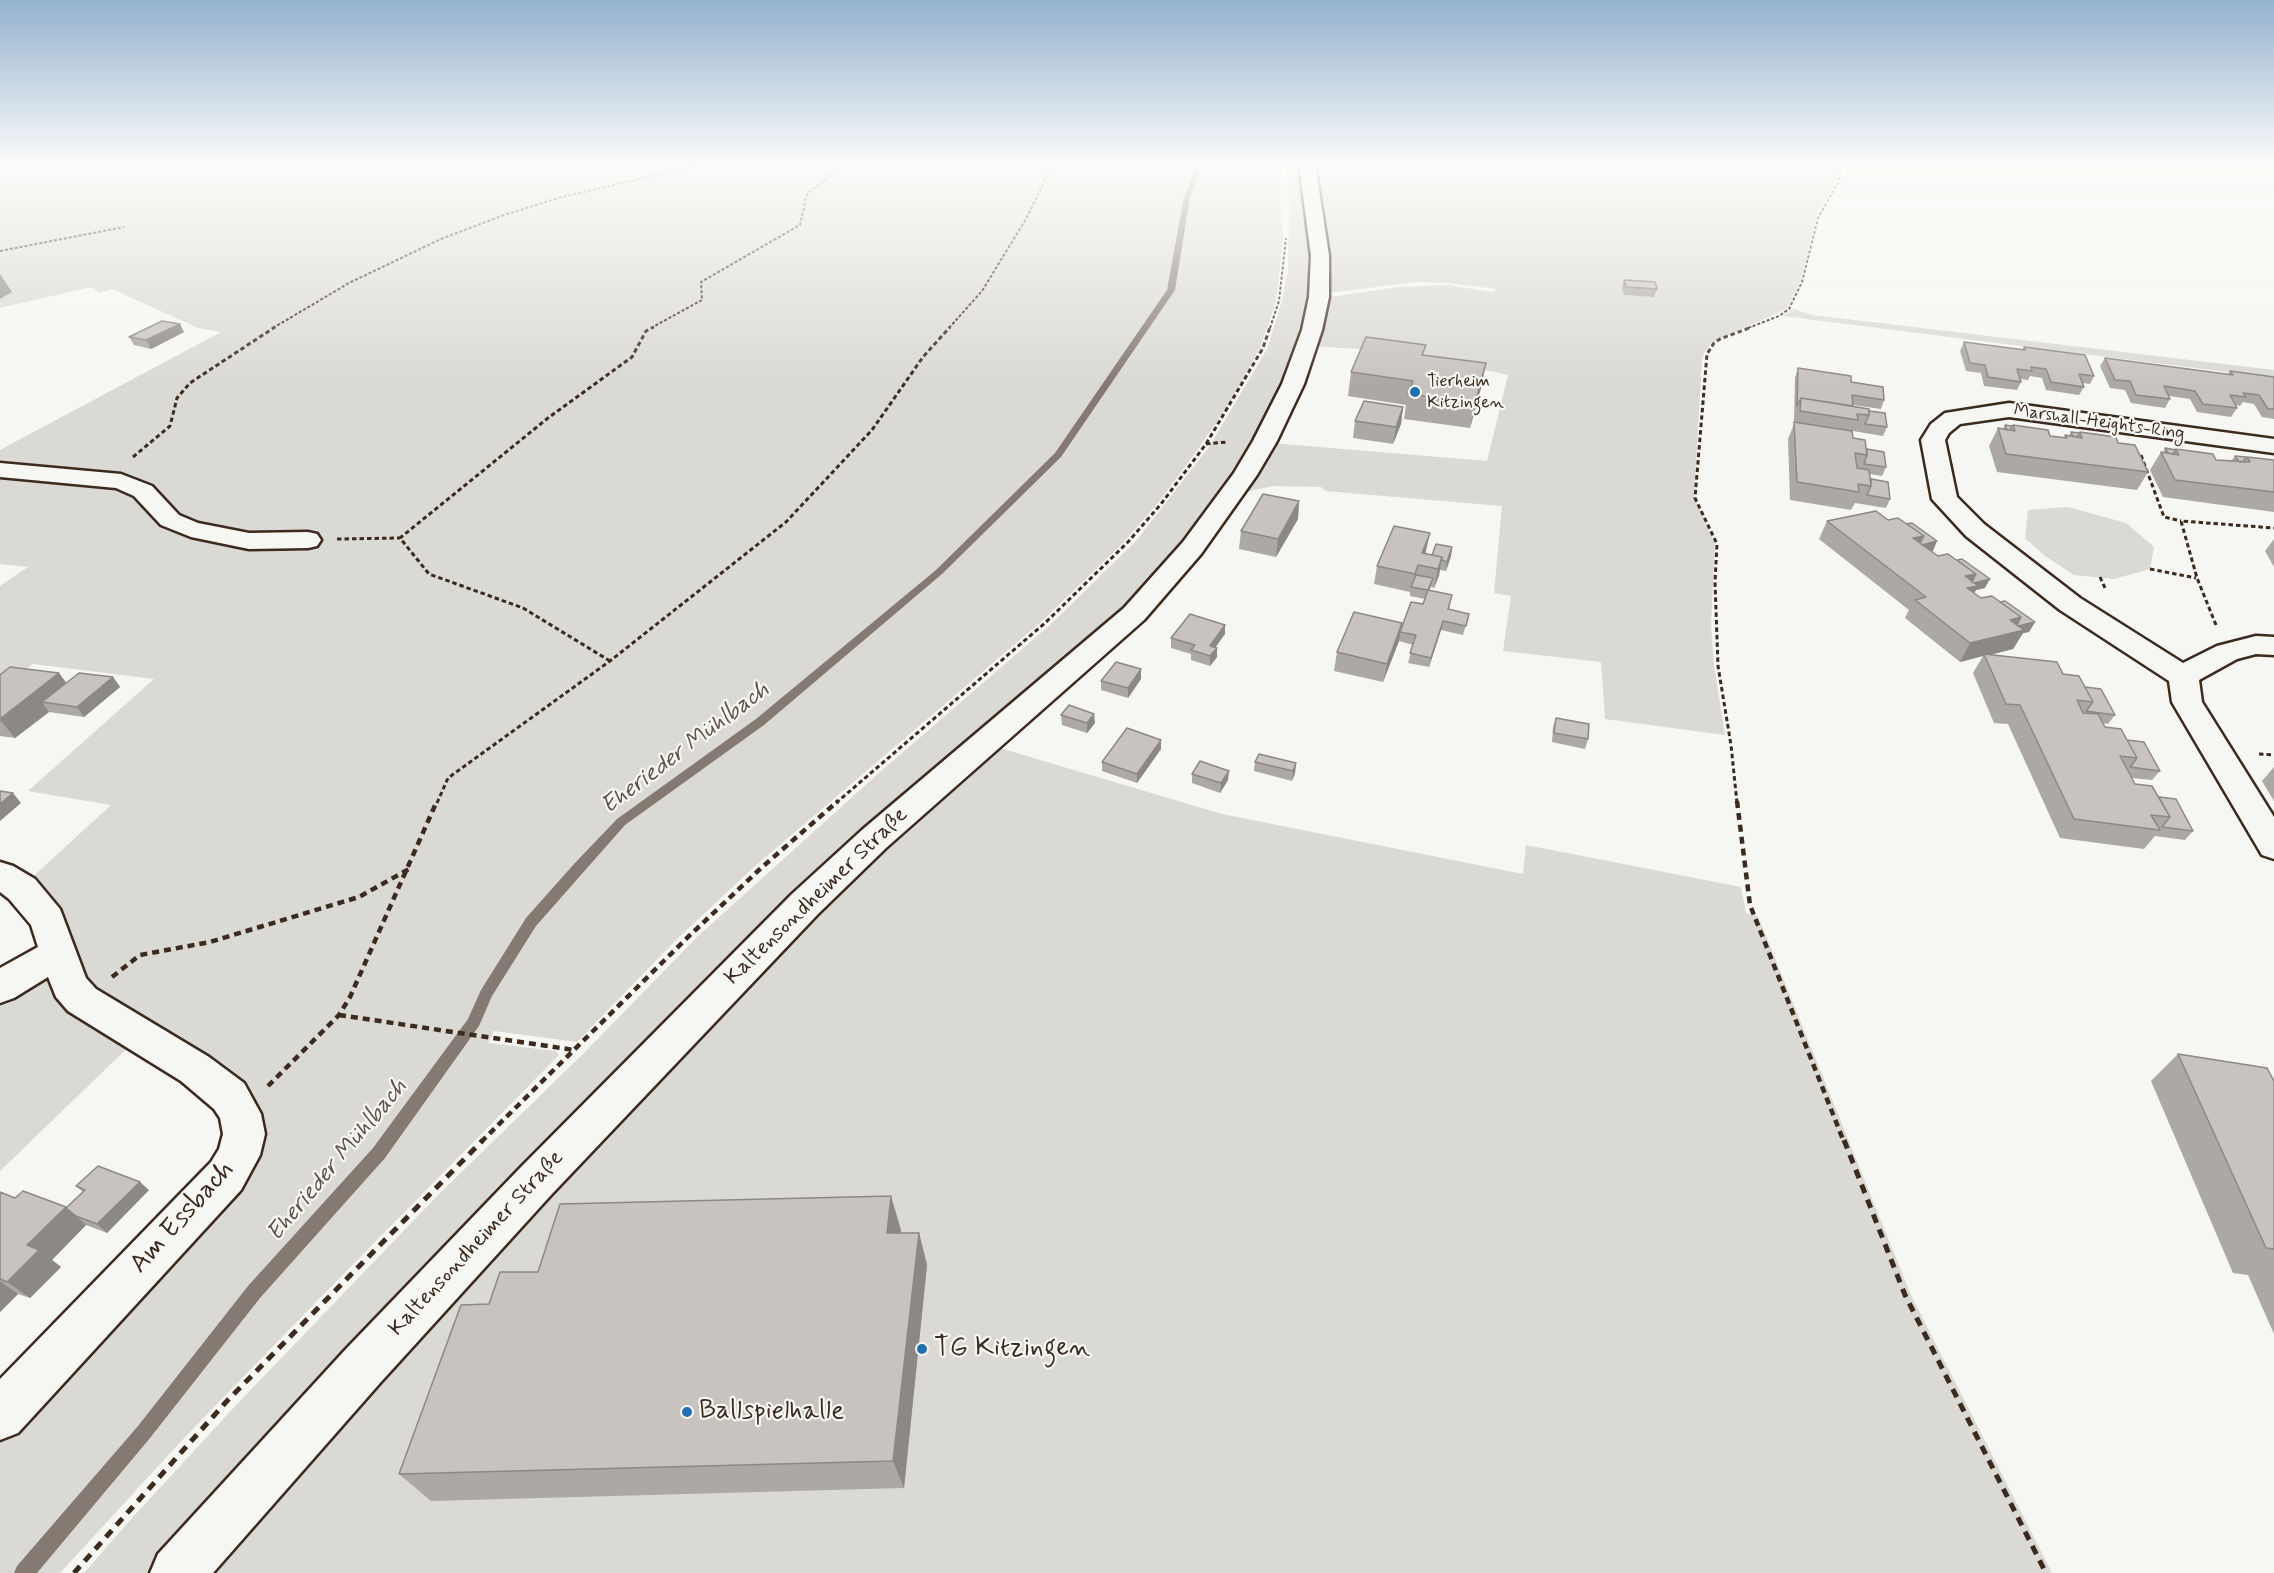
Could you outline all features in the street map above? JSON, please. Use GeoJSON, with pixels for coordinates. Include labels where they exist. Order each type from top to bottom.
{"type":"FeatureCollection","features":[{"type":"Feature","properties":{"kind":"main road","name":"Kaltensondheimer Straße"},"geometry":{"type":"LineString","coordinates":[[177,1573],[363,1366],[528,1189],[805,904],[874,839],[1134,614],[1192,548],[1245,475],[1265,441],[1293,384],[1307,346],[1318,297],[1320,256],[1317,237]]}},
{"type":"Feature","properties":{"kind":"main road","name":"Marshall-Heights-Ring"},"geometry":{"type":"LineString","coordinates":[[2184,677],[2070,603],[1975,530],[1945,499],[1933,440],[1939,429],[1953,418],[2009,410],[2274,446]]}},
{"type":"Feature","properties":{"kind":"main road"},"geometry":{"type":"LineString","coordinates":[[0,470],[129,483],[143,492],[170,520],[191,529],[249,541],[308,540]]}},
{"type":"Feature","properties":{"kind":"main road"},"geometry":{"type":"LineString","coordinates":[[2274,646],[2256,645],[2227,652],[2199,666],[2184,677],[2187,702],[2274,846]]}},
{"type":"Feature","properties":{"kind":"main road"},"geometry":{"type":"LineString","coordinates":[[0,875],[22,889],[47,919],[70,986],[82,1000],[195,1069],[229,1096],[240,1114]]}},
{"type":"Feature","properties":{"kind":"main road"},"geometry":{"type":"LineString","coordinates":[[0,987],[58,953]]}},
{"type":"Feature","properties":{"kind":"main road","name":"Am Essbach"},"geometry":{"type":"LineString","coordinates":[[0,1415],[226,1176],[239,1155],[244,1134],[240,1114]]}},
{"type":"Feature","properties":{"kind":"path"},"geometry":{"type":"LineString","coordinates":[[0,250],[68,237]]}},
{"type":"Feature","properties":{"kind":"path"},"geometry":{"type":"LineString","coordinates":[[107,479],[170,426],[173,421],[171,412],[177,398],[190,383],[297,312],[349,283],[445,237]]}},
{"type":"Feature","properties":{"kind":"path"},"geometry":{"type":"LineString","coordinates":[[308,540],[400,538],[548,418],[632,357],[646,331],[702,300],[701,282],[778,237]]}},
{"type":"Feature","properties":{"kind":"path"},"geometry":{"type":"LineString","coordinates":[[240,1114],[339,1015],[350,997],[448,778],[610,661],[786,522],[872,430],[923,357],[982,291],[1015,237]]}},
{"type":"Feature","properties":{"kind":"path"},"geometry":{"type":"LineString","coordinates":[[74,1573],[226,1402],[431,1192],[760,869],[1046,623],[1128,542],[1161,504],[1206,444],[1263,348],[1279,301],[1284,269],[1285,237]]}},
{"type":"Feature","properties":{"kind":"path"},"geometry":{"type":"LineString","coordinates":[[1813,237],[1802,282],[1790,309],[1779,316],[1720,339],[1711,346],[1707,354],[1695,498],[1717,544],[1715,582],[1718,666],[1731,745],[1747,891],[1755,917],[1905,1295],[2046,1573]]}},
{"type":"Feature","properties":{"kind":"path"},"geometry":{"type":"LineString","coordinates":[[2130,427],[2164,517],[2181,521],[2274,528]]}},
{"type":"Feature","properties":{"kind":"path"},"geometry":{"type":"LineString","coordinates":[[2181,521],[2197,578],[2227,652]]}},
{"type":"Feature","properties":{"kind":"path"},"geometry":{"type":"LineString","coordinates":[[400,538],[429,574],[523,608],[610,661]]}},
{"type":"Feature","properties":{"kind":"path"},"geometry":{"type":"LineString","coordinates":[[2150,569],[2197,578]]}},
{"type":"Feature","properties":{"kind":"path"},"geometry":{"type":"LineString","coordinates":[[82,1000],[140,955],[210,942],[359,897],[409,868]]}},
{"type":"Feature","properties":{"kind":"path"},"geometry":{"type":"LineString","coordinates":[[339,1015],[575,1050]]}},
{"type":"Feature","properties":{"kind":"shaded area"},"geometry":{"type":"Polygon","coordinates":[[[0,237],[1283,239],[1276,302],[1260,348],[1231,400],[1201,445],[1158,503],[1124,542],[1042,621],[754,867],[676,940],[577,1042],[494,1031],[488,1043],[556,1051],[559,1055],[186,1436],[60,1573],[0,1573],[0,1427],[233,1178],[249,1156],[257,1131],[255,1112],[242,1093],[214,1071],[146,1030],[0,1171],[0,995],[68,952],[56,916],[25,884],[111,805],[28,791],[154,679],[33,664],[0,688],[0,586],[28,567],[0,564],[0,472],[116,482],[138,492],[165,521],[186,530],[224,539],[277,544],[312,541],[315,538],[251,539],[196,527],[175,519],[161,508],[147,491],[124,479],[0,466],[0,450],[221,332],[198,328],[112,289],[99,293],[91,287],[0,308],[0,299],[11,292],[3,279],[0,279],[0,237]]]}},
{"type":"Feature","properties":{"kind":"shaded area"},"geometry":{"type":"Polygon","coordinates":[[[1288,237],[1310,237],[1314,279],[1301,350],[1238,474],[1128,610],[1014,711],[162,1573],[84,1573],[240,1401],[439,1194],[584,1053],[697,937],[880,772],[1050,625],[1136,541],[1209,447],[1267,349],[1282,301],[1288,269],[1288,237]]]}},
{"type":"Feature","properties":{"kind":"shaded area"},"geometry":{"type":"Polygon","coordinates":[[[1322,237],[1811,237],[1800,282],[1787,309],[1712,342],[1702,360],[1694,497],[1715,544],[1711,625],[1714,665],[1725,735],[1605,719],[1601,662],[1503,651],[1511,596],[1494,593],[1502,506],[1325,491],[1321,487],[1273,486],[1241,493],[1271,443],[1487,461],[1508,375],[1453,363],[1371,350],[1315,346],[1323,298],[1398,287],[1448,285],[1493,292],[1496,289],[1415,282],[1322,294],[1322,237]]]}},
{"type":"Feature","properties":{"kind":"shaded area"},"geometry":{"type":"Polygon","coordinates":[[[1793,309],[1813,315],[2274,370],[2274,378],[1783,316],[1793,309]]]}},
{"type":"Feature","properties":{"kind":"shaded area"},"geometry":{"type":"Polygon","coordinates":[[[2068,507],[2126,523],[2154,547],[2150,569],[2114,579],[2074,575],[2045,556],[2025,538],[2028,510],[2068,507]]]}},
{"type":"Feature","properties":{"kind":"shaded area"},"geometry":{"type":"Polygon","coordinates":[[[993,746],[1222,814],[1523,874],[1526,845],[1741,887],[1746,913],[1758,916],[1911,1295],[2052,1573],[196,1573],[739,981],[993,746]]]}},
{"type":"Feature","properties":{"kind":"building"},"geometry":{"type":"Polygon","coordinates":[[[1624,280],[1655,282],[1657,289],[1626,287],[1624,280]]]}},
{"type":"Feature","properties":{"kind":"building"},"geometry":{"type":"Polygon","coordinates":[[[162,321],[180,324],[146,340],[129,337],[162,321]]]}},
{"type":"Feature","properties":{"kind":"building"},"geometry":{"type":"Polygon","coordinates":[[[1366,337],[1426,345],[1422,355],[1486,363],[1475,403],[1408,394],[1413,381],[1351,372],[1366,337]]]}},
{"type":"Feature","properties":{"kind":"building"},"geometry":{"type":"Polygon","coordinates":[[[1964,342],[2085,355],[2094,376],[2079,374],[2084,387],[2051,382],[2046,369],[2031,367],[2032,371],[2017,369],[2021,382],[1988,377],[1985,365],[1970,363],[1964,342]]]}},
{"type":"Feature","properties":{"kind":"building"},"geometry":{"type":"Polygon","coordinates":[[[2105,358],[2233,375],[2230,371],[2274,377],[2274,409],[2268,409],[2259,395],[2243,393],[2246,397],[2230,395],[2237,408],[2203,404],[2195,391],[2164,386],[2170,399],[2136,395],[2130,381],[2115,380],[2105,358]]]}},
{"type":"Feature","properties":{"kind":"building"},"geometry":{"type":"Polygon","coordinates":[[[1798,368],[1851,376],[1851,382],[1883,387],[1884,400],[1852,395],[1853,406],[1801,398],[1797,406],[1798,368]]]}},
{"type":"Feature","properties":{"kind":"building"},"geometry":{"type":"Polygon","coordinates":[[[1801,398],[1869,409],[1869,415],[1857,414],[1858,420],[1800,411],[1801,398]]]}},
{"type":"Feature","properties":{"kind":"building"},"geometry":{"type":"Polygon","coordinates":[[[1364,401],[1403,407],[1396,427],[1355,421],[1364,401]]]}},
{"type":"Feature","properties":{"kind":"building"},"geometry":{"type":"Polygon","coordinates":[[[1869,411],[1885,413],[1887,427],[1865,424],[1869,411]]]}},
{"type":"Feature","properties":{"kind":"building"},"geometry":{"type":"Polygon","coordinates":[[[1794,422],[1852,431],[1853,438],[1865,440],[1867,455],[1855,453],[1857,468],[1869,470],[1871,486],[1858,484],[1859,492],[1797,482],[1794,422]]]}},
{"type":"Feature","properties":{"kind":"building"},"geometry":{"type":"Polygon","coordinates":[[[2013,425],[2048,430],[2050,436],[2067,438],[2065,435],[2082,438],[2080,432],[2116,437],[2118,443],[2135,445],[2148,472],[2006,454],[1998,428],[2015,431],[2013,425]]]}},
{"type":"Feature","properties":{"kind":"building"},"geometry":{"type":"Polygon","coordinates":[[[2071,432],[2080,433],[2077,437],[2071,432]]]}},
{"type":"Feature","properties":{"kind":"building"},"geometry":{"type":"Polygon","coordinates":[[[2165,448],[2176,450],[2173,454],[2168,453],[2165,448]]]}},
{"type":"Feature","properties":{"kind":"building"},"geometry":{"type":"Polygon","coordinates":[[[1867,449],[1884,452],[1886,467],[1864,464],[1867,449]]]}},
{"type":"Feature","properties":{"kind":"building"},"geometry":{"type":"Polygon","coordinates":[[[2176,449],[2213,454],[2216,460],[2250,462],[2247,457],[2274,460],[2274,492],[2175,480],[2161,452],[2179,455],[2176,449]]]}},
{"type":"Feature","properties":{"kind":"building"},"geometry":{"type":"Polygon","coordinates":[[[2235,456],[2246,457],[2243,462],[2239,462],[2235,456]]]}},
{"type":"Feature","properties":{"kind":"building"},"geometry":{"type":"Polygon","coordinates":[[[1871,479],[1888,482],[1890,499],[1867,495],[1871,479]]]}},
{"type":"Feature","properties":{"kind":"building"},"geometry":{"type":"Polygon","coordinates":[[[1263,494],[1299,501],[1278,539],[1241,531],[1263,494]]]}},
{"type":"Feature","properties":{"kind":"building"},"geometry":{"type":"Polygon","coordinates":[[[1876,511],[1888,520],[1898,518],[1924,536],[1913,538],[1938,556],[1948,554],[1976,574],[1965,576],[1978,586],[1967,588],[1981,598],[1992,596],[2021,617],[2010,620],[2024,630],[1970,643],[1915,600],[1926,597],[1827,521],[1876,511]]]}},
{"type":"Feature","properties":{"kind":"building"},"geometry":{"type":"Polygon","coordinates":[[[1912,523],[1937,541],[1922,545],[1920,543],[1924,536],[1907,524],[1912,523]]]}},
{"type":"Feature","properties":{"kind":"building"},"geometry":{"type":"Polygon","coordinates":[[[1394,526],[1430,533],[1422,553],[1442,557],[1438,569],[1418,565],[1415,574],[1377,566],[1394,526]]]}},
{"type":"Feature","properties":{"kind":"building"},"geometry":{"type":"Polygon","coordinates":[[[1436,544],[1452,547],[1447,562],[1442,560],[1442,557],[1432,555],[1436,544]]]}},
{"type":"Feature","properties":{"kind":"building"},"geometry":{"type":"Polygon","coordinates":[[[1962,559],[1990,579],[1972,582],[1976,574],[1957,560],[1962,559]]]}},
{"type":"Feature","properties":{"kind":"building"},"geometry":{"type":"Polygon","coordinates":[[[1416,575],[1433,578],[1428,590],[1411,587],[1416,575]]]}},
{"type":"Feature","properties":{"kind":"building"},"geometry":{"type":"Polygon","coordinates":[[[1428,590],[1452,595],[1448,609],[1469,614],[1466,626],[1443,621],[1431,658],[1410,653],[1416,635],[1400,632],[1411,602],[1423,604],[1428,590]]]}},
{"type":"Feature","properties":{"kind":"building"},"geometry":{"type":"Polygon","coordinates":[[[2005,601],[2035,622],[2018,626],[2021,617],[2000,602],[2005,601]]]}},
{"type":"Feature","properties":{"kind":"building"},"geometry":{"type":"Polygon","coordinates":[[[1354,612],[1402,623],[1387,664],[1337,652],[1354,612]]]}},
{"type":"Feature","properties":{"kind":"building"},"geometry":{"type":"Polygon","coordinates":[[[1190,614],[1225,625],[1210,646],[1217,648],[1210,656],[1191,650],[1195,645],[1171,638],[1190,614]]]}},
{"type":"Feature","properties":{"kind":"building"},"geometry":{"type":"Polygon","coordinates":[[[1984,654],[2057,662],[2063,674],[2079,676],[2093,702],[2077,700],[2083,713],[2098,714],[2105,727],[2121,729],[2137,758],[2120,756],[2135,784],[2152,786],[2170,817],[2151,815],[2160,830],[2074,819],[2020,705],[2006,704],[1984,654]]]}},
{"type":"Feature","properties":{"kind":"building"},"geometry":{"type":"Polygon","coordinates":[[[1116,662],[1141,669],[1128,688],[1101,681],[1116,662]]]}},
{"type":"Feature","properties":{"kind":"building"},"geometry":{"type":"Polygon","coordinates":[[[10,667],[59,673],[0,719],[0,675],[10,667]]]}},
{"type":"Feature","properties":{"kind":"building"},"geometry":{"type":"Polygon","coordinates":[[[79,673],[113,677],[77,707],[42,702],[79,673]]]}},
{"type":"Feature","properties":{"kind":"building"},"geometry":{"type":"Polygon","coordinates":[[[2085,687],[2101,689],[2115,715],[2086,711],[2093,702],[2085,687]]]}},
{"type":"Feature","properties":{"kind":"building"},"geometry":{"type":"Polygon","coordinates":[[[1069,705],[1094,714],[1087,723],[1061,715],[1069,705]]]}},
{"type":"Feature","properties":{"kind":"building"},"geometry":{"type":"Polygon","coordinates":[[[1556,718],[1589,724],[1588,739],[1554,733],[1556,718]]]}},
{"type":"Feature","properties":{"kind":"building"},"geometry":{"type":"Polygon","coordinates":[[[1127,728],[1161,740],[1137,774],[1102,762],[1127,728]]]}},
{"type":"Feature","properties":{"kind":"building"},"geometry":{"type":"Polygon","coordinates":[[[2127,740],[2144,742],[2160,771],[2130,767],[2137,758],[2127,740]]]}},
{"type":"Feature","properties":{"kind":"building"},"geometry":{"type":"Polygon","coordinates":[[[1259,754],[1296,763],[1293,771],[1255,762],[1259,754]]]}},
{"type":"Feature","properties":{"kind":"building"},"geometry":{"type":"Polygon","coordinates":[[[1200,761],[1229,771],[1221,783],[1192,774],[1200,761]]]}},
{"type":"Feature","properties":{"kind":"building"},"geometry":{"type":"Polygon","coordinates":[[[0,791],[13,793],[0,804],[0,791]]]}},
{"type":"Feature","properties":{"kind":"building"},"geometry":{"type":"Polygon","coordinates":[[[2159,797],[2176,799],[2193,831],[2162,827],[2170,817],[2159,797]]]}},
{"type":"Feature","properties":{"kind":"building"},"geometry":{"type":"Polygon","coordinates":[[[2178,1054],[2267,1068],[2274,1081],[2274,1249],[2266,1248],[2178,1054]]]}},
{"type":"Feature","properties":{"kind":"building"},"geometry":{"type":"Polygon","coordinates":[[[98,1166],[140,1182],[97,1224],[76,1216],[66,1208],[85,1190],[76,1186],[98,1166]]]}},
{"type":"Feature","properties":{"kind":"building"},"geometry":{"type":"Polygon","coordinates":[[[23,1191],[66,1207],[27,1245],[39,1250],[7,1282],[0,1279],[0,1192],[15,1198],[23,1191]]]}},
{"type":"Feature","properties":{"kind":"building","name":"Ballspielhalle"},"geometry":{"type":"Polygon","coordinates":[[[891,1196],[887,1233],[919,1233],[893,1461],[399,1474],[461,1305],[489,1304],[500,1272],[538,1272],[560,1204],[891,1196]]]}},
{"type":"Feature","properties":{"kind":"waterway","name":"Eherieder Mühlbach"},"geometry":{"type":"LineString","coordinates":[[24,1573],[144,1432],[254,1292],[379,1153],[474,1022],[486,994],[531,922],[579,867],[621,822],[760,722],[939,572],[1058,455],[1171,290],[1180,237]]}},
{"type":"Feature","properties":{"kind":"place","name":"Tierheim Kitzingen"},"geometry":{"type":"Point","coordinates":[1415,392]}},
{"type":"Feature","properties":{"kind":"place","name":"TG Kitzingen"},"geometry":{"type":"Point","coordinates":[922,1349]}},
{"type":"Feature","properties":{"kind":"place","name":"Ballspielhalle"},"geometry":{"type":"Point","coordinates":[687,1412]}}]}
